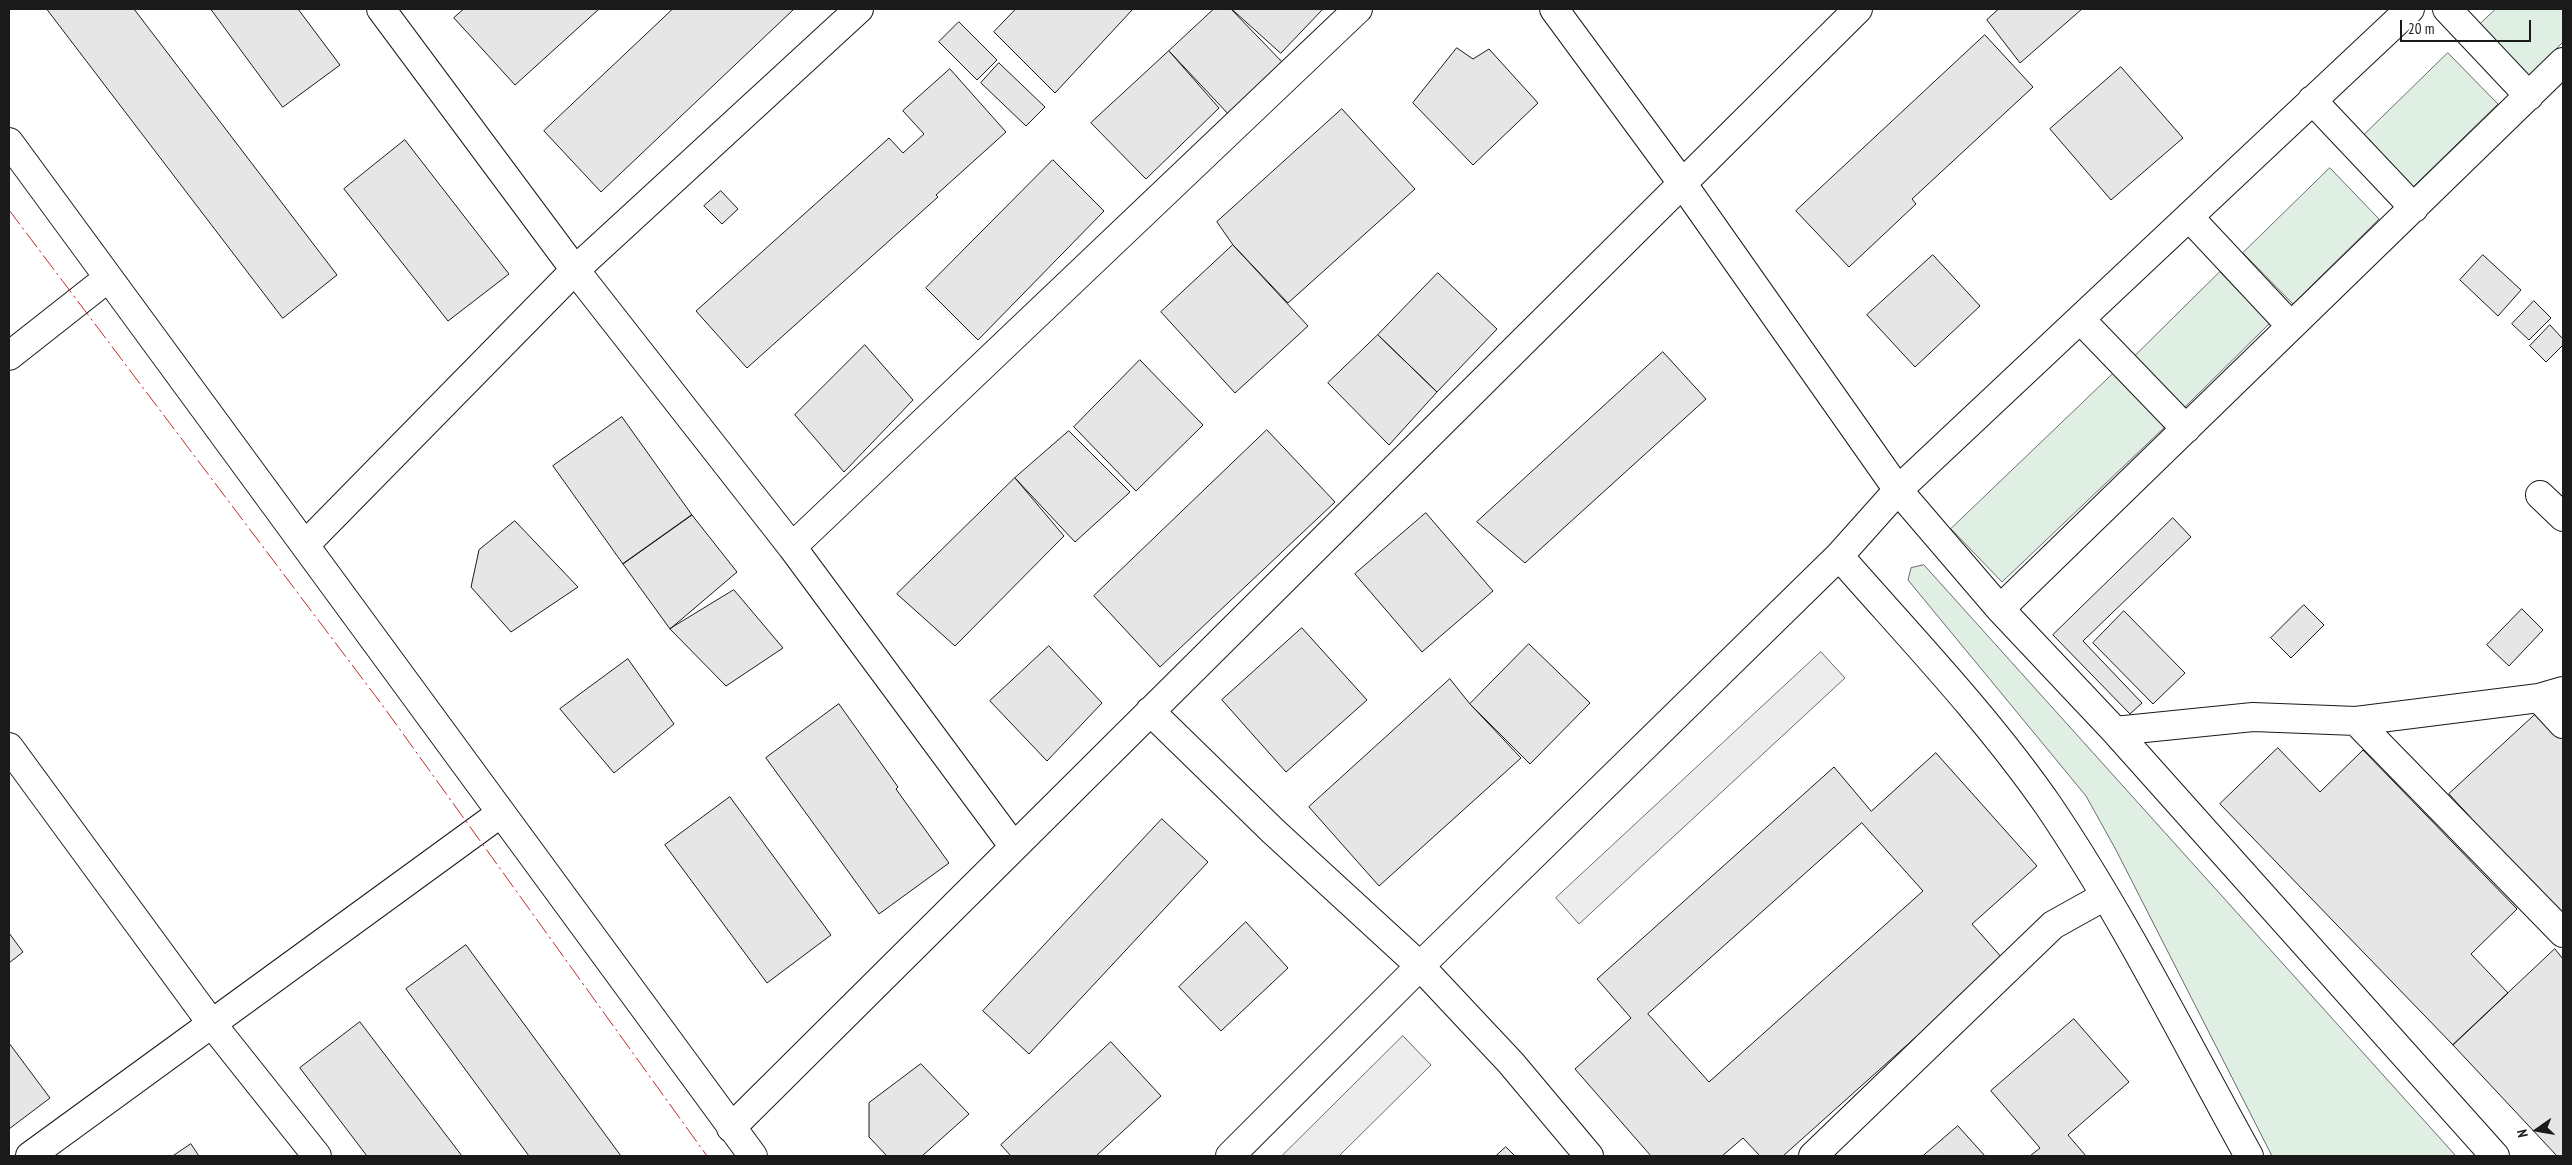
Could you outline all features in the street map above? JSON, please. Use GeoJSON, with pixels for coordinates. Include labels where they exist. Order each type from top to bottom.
{"type":"FeatureCollection","features":[{"type":"Feature","properties":{"kind":"street"},"geometry":{"type":"LineString","coordinates":[[381,9],[575,270],[792,547],[1014,847]]}},
{"type":"Feature","properties":{"kind":"street"},"geometry":{"type":"LineString","coordinates":[[305,546],[575,270],[859,9]]}},
{"type":"Feature","properties":{"kind":"street"},"geometry":{"type":"LineString","coordinates":[[792,547],[1358,9]]}},
{"type":"Feature","properties":{"kind":"street"},"geometry":{"type":"LineString","coordinates":[[1554,9],[1682,183],[1898,490],[2000,609],[2115,730],[2496,1156]]}},
{"type":"Feature","properties":{"kind":"street"},"geometry":{"type":"LineString","coordinates":[[732,1128],[1858,9]]}},
{"type":"Feature","properties":{"kind":"street"},"geometry":{"type":"LineString","coordinates":[[1230,1156],[1420,966],[1839,556],[1898,490],[2410,9]]}},
{"type":"Feature","properties":{"kind":"street"},"geometry":{"type":"LineString","coordinates":[[2447,9],[2529,96]]}},
{"type":"Feature","properties":{"kind":"street"},"geometry":{"type":"LineString","coordinates":[[2000,609],[2563,62]]}},
{"type":"Feature","properties":{"kind":"street"},"geometry":{"type":"LineString","coordinates":[[2312,100],[2414,208]]}},
{"type":"Feature","properties":{"kind":"street"},"geometry":{"type":"LineString","coordinates":[[9,142],[752,1156]]}},
{"type":"Feature","properties":{"kind":"street"},"geometry":{"type":"LineString","coordinates":[[2189,217],[2292,326]]}},
{"type":"Feature","properties":{"kind":"street"},"geometry":{"type":"LineString","coordinates":[[9,356],[108,278]]}},
{"type":"Feature","properties":{"kind":"street"},"geometry":{"type":"LineString","coordinates":[[2080,319],[2186,429]]}},
{"type":"Feature","properties":{"kind":"street"},"geometry":{"type":"LineString","coordinates":[[2540,495],[2563,516]]}},
{"type":"Feature","properties":{"kind":"street"},"geometry":{"type":"LineString","coordinates":[[1839,556],[1985,722],[2047,805],[2105,896],[2249,1156]]}},
{"type":"Feature","properties":{"kind":"street"},"geometry":{"type":"LineString","coordinates":[[2115,730],[2253,717],[2356,721],[2551,694],[2563,724]]}},
{"type":"Feature","properties":{"kind":"street"},"geometry":{"type":"LineString","coordinates":[[1150,711],[1273,831],[1420,966],[1512,1063],[1589,1156]]}},
{"type":"Feature","properties":{"kind":"street"},"geometry":{"type":"LineString","coordinates":[[2356,721],[2563,933]]}},
{"type":"Feature","properties":{"kind":"street"},"geometry":{"type":"LineString","coordinates":[[9,747],[212,1024],[317,1156]]}},
{"type":"Feature","properties":{"kind":"street"},"geometry":{"type":"LineString","coordinates":[[30,1156],[501,813]]}},
{"type":"Feature","properties":{"kind":"street"},"geometry":{"type":"LineString","coordinates":[[1813,1156],[2053,925],[2105,896]]}},
{"type":"Feature","properties":{"kind":"green space"},"geometry":{"type":"Polygon","coordinates":[[[2496,9],[2563,9],[2563,42],[2528,77],[2478,26],[2496,9]]]}},
{"type":"Feature","properties":{"kind":"green space"},"geometry":{"type":"Polygon","coordinates":[[[2448,53],[2498,104],[2412,188],[2362,137],[2448,53]]]}},
{"type":"Feature","properties":{"kind":"green space"},"geometry":{"type":"Polygon","coordinates":[[[2330,168],[2379,219],[2293,304],[2243,253],[2330,168]]]}},
{"type":"Feature","properties":{"kind":"green space"},"geometry":{"type":"Polygon","coordinates":[[[2220,272],[2270,323],[2184,408],[2134,357],[2220,272]]]}},
{"type":"Feature","properties":{"kind":"green space"},"geometry":{"type":"Polygon","coordinates":[[[2117,370],[2168,424],[2002,582],[1951,529],[2117,370]]]}},
{"type":"Feature","properties":{"kind":"green space"},"geometry":{"type":"Polygon","coordinates":[[[1924,565],[2456,1156],[2272,1156],[2116,850],[2086,796],[1908,580],[1911,568],[1924,565]]]}},
{"type":"Feature","properties":{"kind":"shaded area"},"geometry":{"type":"Polygon","coordinates":[[[1821,652],[1845,678],[1579,924],[1556,898],[1821,652]]]}},
{"type":"Feature","properties":{"kind":"shaded area"},"geometry":{"type":"Polygon","coordinates":[[[1403,1036],[1431,1065],[1339,1156],[1282,1156],[1403,1036]]]}},
{"type":"Feature","properties":{"kind":"building"},"geometry":{"type":"Polygon","coordinates":[[[47,9],[134,9],[337,275],[283,318],[47,9]]]}},
{"type":"Feature","properties":{"kind":"building"},"geometry":{"type":"Polygon","coordinates":[[[211,9],[298,9],[340,65],[283,107],[211,9]]]}},
{"type":"Feature","properties":{"kind":"building"},"geometry":{"type":"Polygon","coordinates":[[[464,9],[599,9],[515,85],[454,18],[464,9]]]}},
{"type":"Feature","properties":{"kind":"building"},"geometry":{"type":"Polygon","coordinates":[[[673,9],[794,9],[601,192],[544,131],[673,9]]]}},
{"type":"Feature","properties":{"kind":"building"},"geometry":{"type":"Polygon","coordinates":[[[1016,9],[1133,9],[1055,93],[994,32],[1016,9]]]}},
{"type":"Feature","properties":{"kind":"building"},"geometry":{"type":"Polygon","coordinates":[[[1214,9],[1231,9],[1285,65],[1231,117],[1169,51],[1214,9]]]}},
{"type":"Feature","properties":{"kind":"building"},"geometry":{"type":"Polygon","coordinates":[[[1232,9],[1323,9],[1281,53],[1232,9]]]}},
{"type":"Feature","properties":{"kind":"building"},"geometry":{"type":"Polygon","coordinates":[[[1999,9],[2082,9],[2020,63],[1987,20],[1999,9]]]}},
{"type":"Feature","properties":{"kind":"building"},"geometry":{"type":"Polygon","coordinates":[[[959,22],[997,60],[977,80],[939,42],[959,22]]]}},
{"type":"Feature","properties":{"kind":"building"},"geometry":{"type":"Polygon","coordinates":[[[1985,35],[2033,87],[1912,199],[1916,204],[1849,267],[1796,211],[1985,35]]]}},
{"type":"Feature","properties":{"kind":"building"},"geometry":{"type":"Polygon","coordinates":[[[1457,48],[1473,59],[1489,49],[1538,103],[1473,165],[1413,103],[1457,48]]]}},
{"type":"Feature","properties":{"kind":"building"},"geometry":{"type":"Polygon","coordinates":[[[1169,51],[1219,108],[1146,179],[1091,123],[1169,51]]]}},
{"type":"Feature","properties":{"kind":"building"},"geometry":{"type":"Polygon","coordinates":[[[999,63],[1045,107],[1026,126],[981,83],[999,63]]]}},
{"type":"Feature","properties":{"kind":"building"},"geometry":{"type":"Polygon","coordinates":[[[2121,67],[2183,138],[2111,200],[2050,129],[2121,67]]]}},
{"type":"Feature","properties":{"kind":"building"},"geometry":{"type":"Polygon","coordinates":[[[950,69],[1006,132],[936,195],[938,197],[747,368],[696,311],[889,138],[903,153],[924,134],[903,111],[950,69]]]}},
{"type":"Feature","properties":{"kind":"building"},"geometry":{"type":"Polygon","coordinates":[[[1342,109],[1415,189],[1288,303],[1233,245],[1217,222],[1342,109]]]}},
{"type":"Feature","properties":{"kind":"building"},"geometry":{"type":"Polygon","coordinates":[[[405,140],[509,274],[448,321],[344,189],[405,140]]]}},
{"type":"Feature","properties":{"kind":"building"},"geometry":{"type":"Polygon","coordinates":[[[1053,160],[1104,211],[978,340],[926,288],[1053,160]]]}},
{"type":"Feature","properties":{"kind":"building"},"geometry":{"type":"Polygon","coordinates":[[[721,191],[738,209],[722,224],[704,206],[721,191]]]}},
{"type":"Feature","properties":{"kind":"building"},"geometry":{"type":"Polygon","coordinates":[[[1233,245],[1308,326],[1235,393],[1161,312],[1233,245]]]}},
{"type":"Feature","properties":{"kind":"building"},"geometry":{"type":"Polygon","coordinates":[[[1933,255],[1980,306],[1915,367],[1867,315],[1933,255]]]}},
{"type":"Feature","properties":{"kind":"building"},"geometry":{"type":"Polygon","coordinates":[[[2483,255],[2521,290],[2498,316],[2460,280],[2483,255]]]}},
{"type":"Feature","properties":{"kind":"building"},"geometry":{"type":"Polygon","coordinates":[[[1438,273],[1497,329],[1437,392],[1378,335],[1438,273]]]}},
{"type":"Feature","properties":{"kind":"building"},"geometry":{"type":"Polygon","coordinates":[[[2534,301],[2551,318],[2529,340],[2512,324],[2534,301]]]}},
{"type":"Feature","properties":{"kind":"building"},"geometry":{"type":"Polygon","coordinates":[[[2550,325],[2563,339],[2563,345],[2546,362],[2530,346],[2550,325]]]}},
{"type":"Feature","properties":{"kind":"building"},"geometry":{"type":"Polygon","coordinates":[[[1378,335],[1437,392],[1389,445],[1328,383],[1378,335]]]}},
{"type":"Feature","properties":{"kind":"building"},"geometry":{"type":"Polygon","coordinates":[[[865,345],[913,400],[844,472],[795,415],[865,345]]]}},
{"type":"Feature","properties":{"kind":"building"},"geometry":{"type":"Polygon","coordinates":[[[1663,352],[1706,399],[1525,563],[1477,522],[1663,352]]]}},
{"type":"Feature","properties":{"kind":"building"},"geometry":{"type":"Polygon","coordinates":[[[1140,360],[1203,425],[1136,491],[1074,427],[1140,360]]]}},
{"type":"Feature","properties":{"kind":"building"},"geometry":{"type":"Polygon","coordinates":[[[622,417],[692,515],[623,564],[553,466],[622,417]]]}},
{"type":"Feature","properties":{"kind":"building"},"geometry":{"type":"Polygon","coordinates":[[[1267,430],[1335,502],[1160,667],[1094,596],[1267,430]]]}},
{"type":"Feature","properties":{"kind":"building"},"geometry":{"type":"Polygon","coordinates":[[[1069,431],[1130,492],[1075,542],[1015,478],[1069,431]]]}},
{"type":"Feature","properties":{"kind":"building"},"geometry":{"type":"Polygon","coordinates":[[[1015,478],[1064,536],[955,646],[897,594],[1015,478]]]}},
{"type":"Feature","properties":{"kind":"building"},"geometry":{"type":"Polygon","coordinates":[[[1426,513],[1493,591],[1422,652],[1355,574],[1426,513]]]}},
{"type":"Feature","properties":{"kind":"building"},"geometry":{"type":"Polygon","coordinates":[[[692,515],[737,572],[670,629],[623,564],[692,515]]]}},
{"type":"Feature","properties":{"kind":"building"},"geometry":{"type":"Polygon","coordinates":[[[2173,518],[2191,537],[2083,641],[2142,703],[2130,714],[2053,635],[2173,518]]]}},
{"type":"Feature","properties":{"kind":"building"},"geometry":{"type":"Polygon","coordinates":[[[515,521],[578,587],[511,632],[471,587],[479,550],[515,521]]]}},
{"type":"Feature","properties":{"kind":"building"},"geometry":{"type":"Polygon","coordinates":[[[734,590],[783,648],[726,686],[670,629],[734,590]]]}},
{"type":"Feature","properties":{"kind":"building"},"geometry":{"type":"Polygon","coordinates":[[[2304,605],[2324,625],[2291,658],[2271,638],[2304,605]]]}},
{"type":"Feature","properties":{"kind":"building"},"geometry":{"type":"Polygon","coordinates":[[[2522,609],[2543,630],[2509,666],[2487,645],[2522,609]]]}},
{"type":"Feature","properties":{"kind":"building"},"geometry":{"type":"Polygon","coordinates":[[[2124,611],[2185,673],[2153,704],[2093,643],[2124,611]]]}},
{"type":"Feature","properties":{"kind":"building"},"geometry":{"type":"Polygon","coordinates":[[[1302,628],[1367,700],[1286,772],[1222,700],[1302,628]]]}},
{"type":"Feature","properties":{"kind":"building"},"geometry":{"type":"Polygon","coordinates":[[[1529,644],[1590,703],[1530,764],[1470,704],[1529,644]]]}},
{"type":"Feature","properties":{"kind":"building"},"geometry":{"type":"Polygon","coordinates":[[[1049,646],[1102,703],[1047,761],[990,701],[1049,646]]]}},
{"type":"Feature","properties":{"kind":"building"},"geometry":{"type":"Polygon","coordinates":[[[628,659],[674,724],[614,773],[560,709],[628,659]]]}},
{"type":"Feature","properties":{"kind":"building"},"geometry":{"type":"Polygon","coordinates":[[[1450,679],[1470,704],[1521,758],[1379,886],[1309,807],[1450,679]]]}},
{"type":"Feature","properties":{"kind":"building"},"geometry":{"type":"Polygon","coordinates":[[[839,704],[949,863],[879,914],[766,758],[839,704]]]}},
{"type":"Feature","properties":{"kind":"building"},"geometry":{"type":"Polygon","coordinates":[[[2538,712],[2563,739],[2563,918],[2449,794],[2538,712]]]}},
{"type":"Feature","properties":{"kind":"building"},"geometry":{"type":"Polygon","coordinates":[[[2278,748],[2320,792],[2363,750],[2517,909],[2471,954],[2508,993],[2453,1045],[2220,804],[2278,748]]]}},
{"type":"Feature","properties":{"kind":"building"},"geometry":{"type":"Polygon","coordinates":[[[1936,753],[2037,866],[1972,924],[2003,959],[1783,1156],[1760,1156],[1743,1138],[1722,1156],[1651,1156],[1575,1069],[1631,1018],[1597,979],[1834,767],[1871,811],[1936,753]],[[1862,823],[1648,1014],[1709,1082],[1923,891],[1862,823]]]}},
{"type":"Feature","properties":{"kind":"building"},"geometry":{"type":"Polygon","coordinates":[[[730,797],[831,935],[767,983],[665,845],[730,797]]]}},
{"type":"Feature","properties":{"kind":"building"},"geometry":{"type":"Polygon","coordinates":[[[1162,819],[1208,862],[1029,1054],[983,1011],[1162,819]]]}},
{"type":"Feature","properties":{"kind":"building"},"geometry":{"type":"Polygon","coordinates":[[[1246,922],[1288,968],[1221,1031],[1179,987],[1246,922]]]}},
{"type":"Feature","properties":{"kind":"building"},"geometry":{"type":"Polygon","coordinates":[[[9,933],[23,952],[9,963],[9,933]]]}},
{"type":"Feature","properties":{"kind":"building"},"geometry":{"type":"Polygon","coordinates":[[[466,945],[621,1156],[529,1156],[406,989],[466,945]]]}},
{"type":"Feature","properties":{"kind":"building"},"geometry":{"type":"Polygon","coordinates":[[[2555,949],[2563,959],[2563,1156],[2557,1156],[2453,1045],[2555,949]]]}},
{"type":"Feature","properties":{"kind":"building"},"geometry":{"type":"Polygon","coordinates":[[[2074,1019],[2129,1082],[2068,1135],[2086,1156],[2030,1156],[2040,1148],[1991,1091],[2074,1019]]]}},
{"type":"Feature","properties":{"kind":"building"},"geometry":{"type":"Polygon","coordinates":[[[360,1022],[462,1156],[367,1156],[300,1068],[360,1022]]]}},
{"type":"Feature","properties":{"kind":"building"},"geometry":{"type":"Polygon","coordinates":[[[1111,1042],[1161,1096],[1096,1156],[1011,1156],[1001,1145],[1111,1042]]]}},
{"type":"Feature","properties":{"kind":"building"},"geometry":{"type":"Polygon","coordinates":[[[9,1043],[50,1098],[9,1129],[9,1043]]]}},
{"type":"Feature","properties":{"kind":"building"},"geometry":{"type":"Polygon","coordinates":[[[921,1064],[969,1114],[922,1156],[887,1156],[869,1137],[869,1103],[921,1064]]]}},
{"type":"Feature","properties":{"kind":"building"},"geometry":{"type":"Polygon","coordinates":[[[1958,1126],[1985,1156],[1923,1156],[1958,1126]]]}},
{"type":"Feature","properties":{"kind":"building"},"geometry":{"type":"Polygon","coordinates":[[[191,1144],[199,1156],[173,1156],[191,1144]]]}},
{"type":"Feature","properties":{"kind":"building"},"geometry":{"type":"Polygon","coordinates":[[[1506,1147],[1515,1156],[1496,1156],[1506,1147]]]}},
{"type":"Feature","properties":{"kind":"power"},"geometry":{"type":"LineString","coordinates":[[9,210],[383,706],[707,1156]]}}]}
